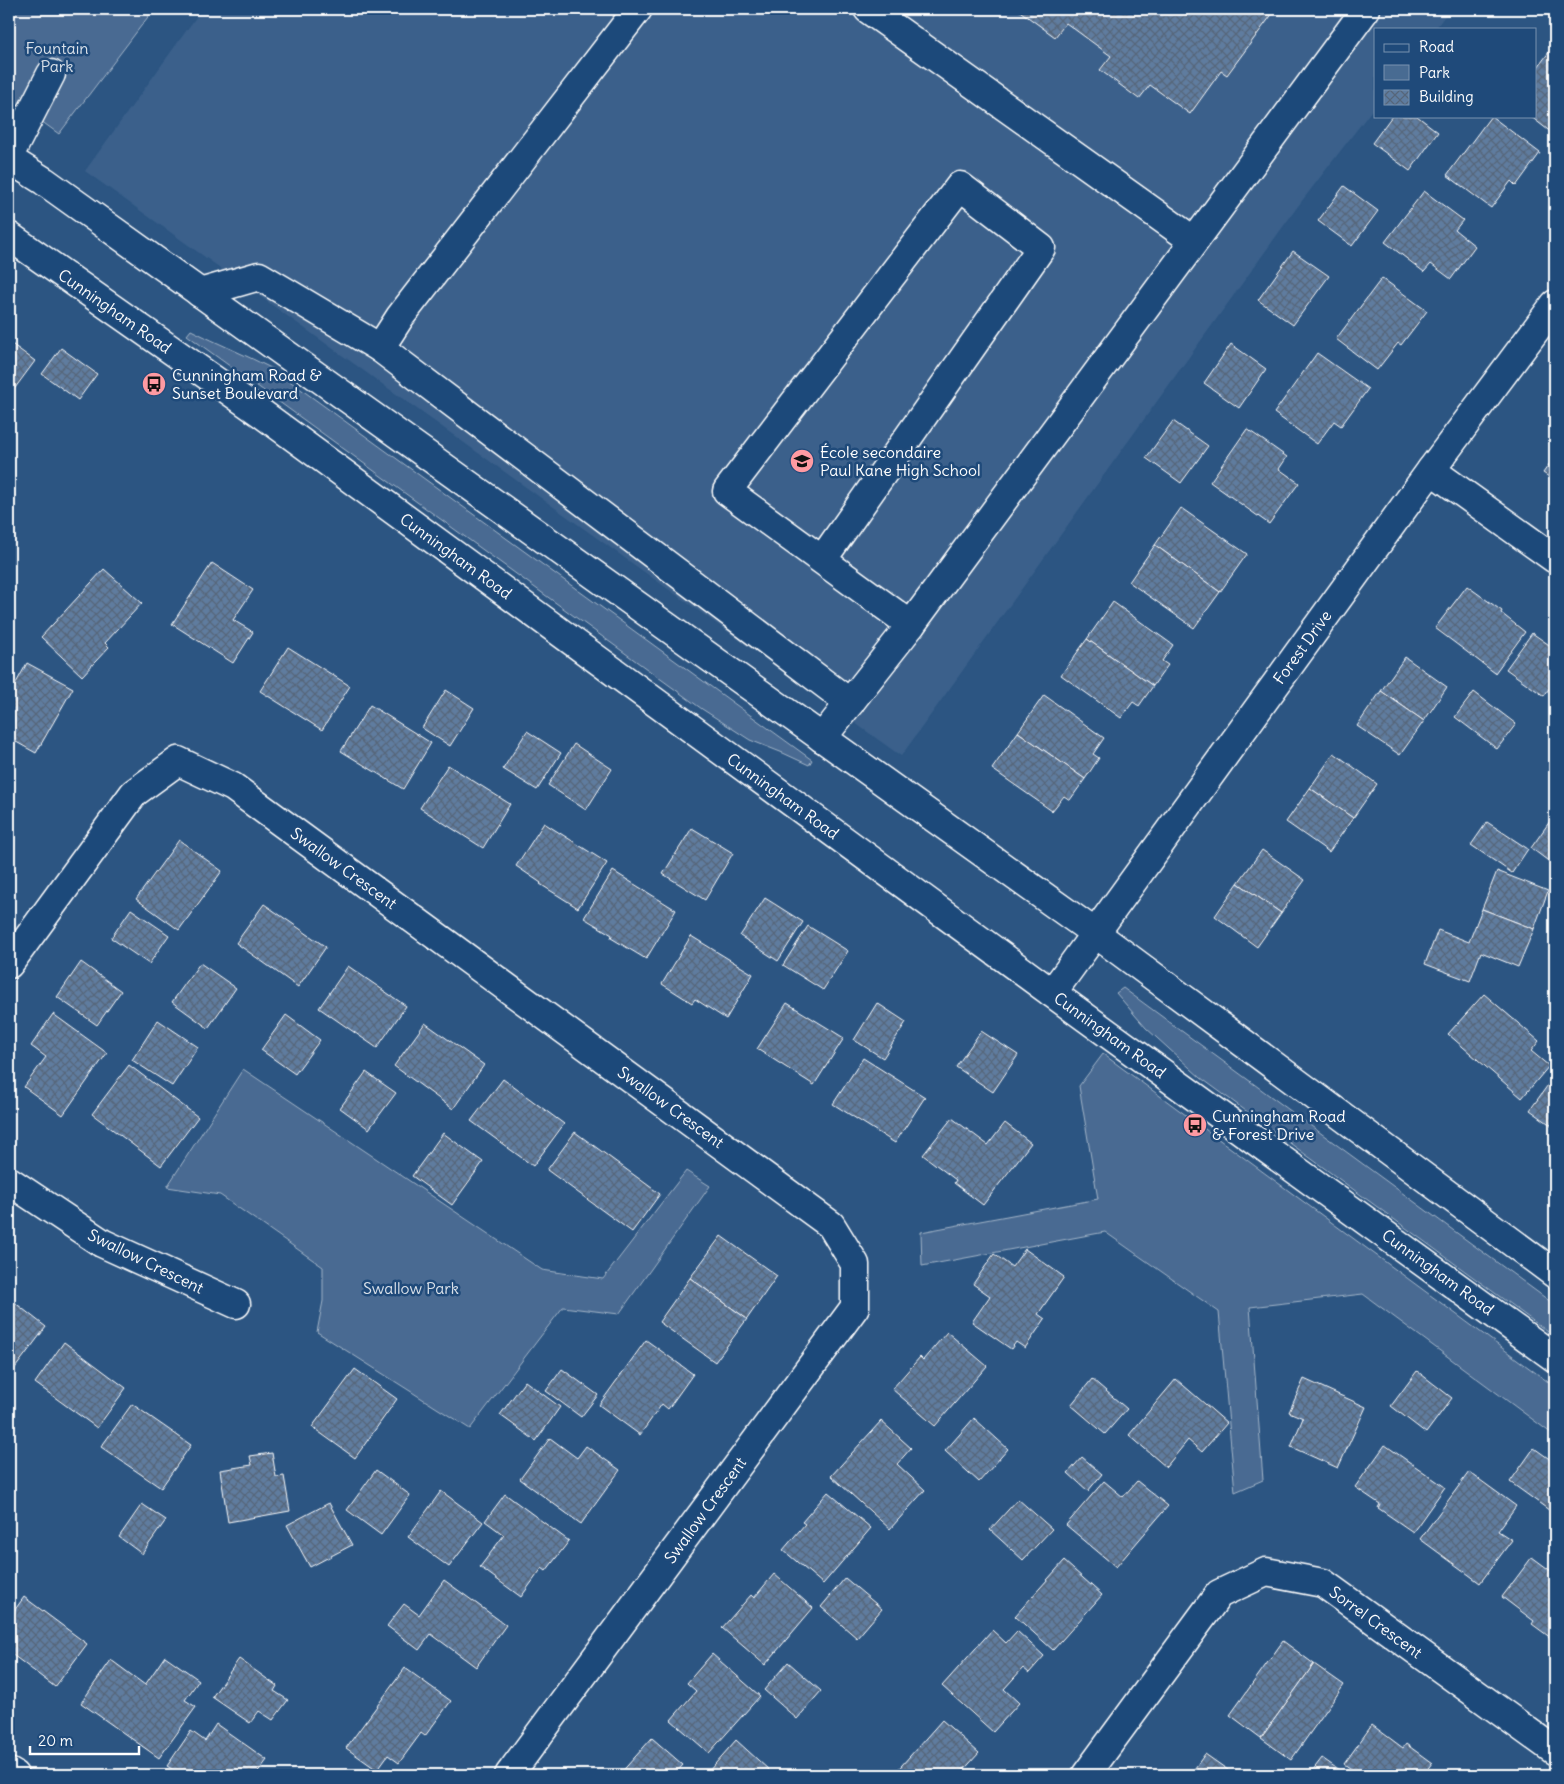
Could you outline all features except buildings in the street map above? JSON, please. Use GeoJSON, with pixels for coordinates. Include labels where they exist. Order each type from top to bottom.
{"type":"FeatureCollection","features":[{"type":"Feature","properties":{"kind":"main road"},"geometry":{"type":"LineString","coordinates":[[380,348],[400,317],[638,9]]}},
{"type":"Feature","properties":{"kind":"main road"},"geometry":{"type":"LineString","coordinates":[[868,9],[1194,241]]}},
{"type":"Feature","properties":{"kind":"main road"},"geometry":{"type":"LineString","coordinates":[[822,738],[911,625],[1366,9]]}},
{"type":"Feature","properties":{"kind":"main road"},"geometry":{"type":"LineString","coordinates":[[9,156],[51,74]]}},
{"type":"Feature","properties":{"kind":"main road"},"geometry":{"type":"LineString","coordinates":[[9,160],[44,181],[1094,933],[1555,1274]]}},
{"type":"Feature","properties":{"kind":"main road"},"geometry":{"type":"LineString","coordinates":[[822,560],[1041,248],[960,186],[727,491],[911,625]]}},
{"type":"Feature","properties":{"kind":"main road","name":"Cunningham Road"},"geometry":{"type":"LineString","coordinates":[[9,236],[270,419],[1555,1358]]}},
{"type":"Feature","properties":{"kind":"main road"},"geometry":{"type":"LineString","coordinates":[[200,293],[259,276],[380,348],[850,703]]}},
{"type":"Feature","properties":{"kind":"main road","name":"Forest Drive"},"geometry":{"type":"LineString","coordinates":[[1052,992],[1430,470],[1555,304]]}},
{"type":"Feature","properties":{"kind":"main road"},"geometry":{"type":"LineString","coordinates":[[1430,470],[1555,559]]}},
{"type":"Feature","properties":{"kind":"main road","name":"Swallow Crescent"},"geometry":{"type":"LineString","coordinates":[[9,964],[134,793],[178,761],[233,787],[824,1219],[836,1233],[855,1264],[855,1307],[509,1775]]}},
{"type":"Feature","properties":{"kind":"main road","name":"Swallow Crescent"},"geometry":{"type":"LineString","coordinates":[[9,1181],[102,1243],[236,1304]]}},
{"type":"Feature","properties":{"kind":"main road","name":"Sorrel Crescent"},"geometry":{"type":"LineString","coordinates":[[1086,1775],[1220,1594],[1266,1572],[1323,1583],[1555,1751]]}},
{"type":"Feature","properties":{"kind":"main road"},"geometry":{"type":"LineString","coordinates":[[9,1772],[14,1775]]}},
{"type":"Feature","properties":{"kind":"shaded area","name":"École secondaire Paul Kane High School"},"geometry":{"type":"Polygon","coordinates":[[[202,9],[1450,9],[1436,28],[1374,28],[1374,107],[1298,206],[901,756],[85,171],[202,9]]]}},
{"type":"Feature","properties":{"kind":"green space","name":"Fountain Park"},"geometry":{"type":"Polygon","coordinates":[[[9,9],[154,9],[59,134],[9,98],[9,9]]]}},
{"type":"Feature","properties":{"kind":"green space"},"geometry":{"type":"Polygon","coordinates":[[[191,330],[273,369],[812,760],[809,765],[750,740],[702,709],[187,335],[191,330]]]}},
{"type":"Feature","properties":{"kind":"green space"},"geometry":{"type":"Polygon","coordinates":[[[1123,988],[1555,1305],[1555,1337],[1201,1078],[1146,1028],[1116,993],[1123,988]]]}},
{"type":"Feature","properties":{"kind":"green space"},"geometry":{"type":"Polygon","coordinates":[[[1103,1054],[1555,1387],[1555,1436],[1363,1294],[1250,1307],[1263,1480],[1235,1492],[1219,1312],[1105,1232],[922,1266],[921,1232],[1098,1199],[1079,1086],[1103,1054]]]}},
{"type":"Feature","properties":{"kind":"green space","name":"Swallow Park"},"geometry":{"type":"Polygon","coordinates":[[[243,1069],[542,1270],[603,1279],[686,1171],[710,1186],[619,1314],[563,1307],[470,1429],[317,1332],[323,1301],[323,1267],[220,1195],[167,1187],[243,1069]]]}},
{"type":"Feature","properties":{"kind":"place","name":"Cunningham Road & Sunset Boulevard"},"geometry":{"type":"Point","coordinates":[154,384]}},
{"type":"Feature","properties":{"kind":"place","name":"École secondaire Paul Kane High School"},"geometry":{"type":"Point","coordinates":[802,461]}},
{"type":"Feature","properties":{"kind":"place","name":"Cunningham Road & Forest Drive"},"geometry":{"type":"Point","coordinates":[1195,1125]}}]}
